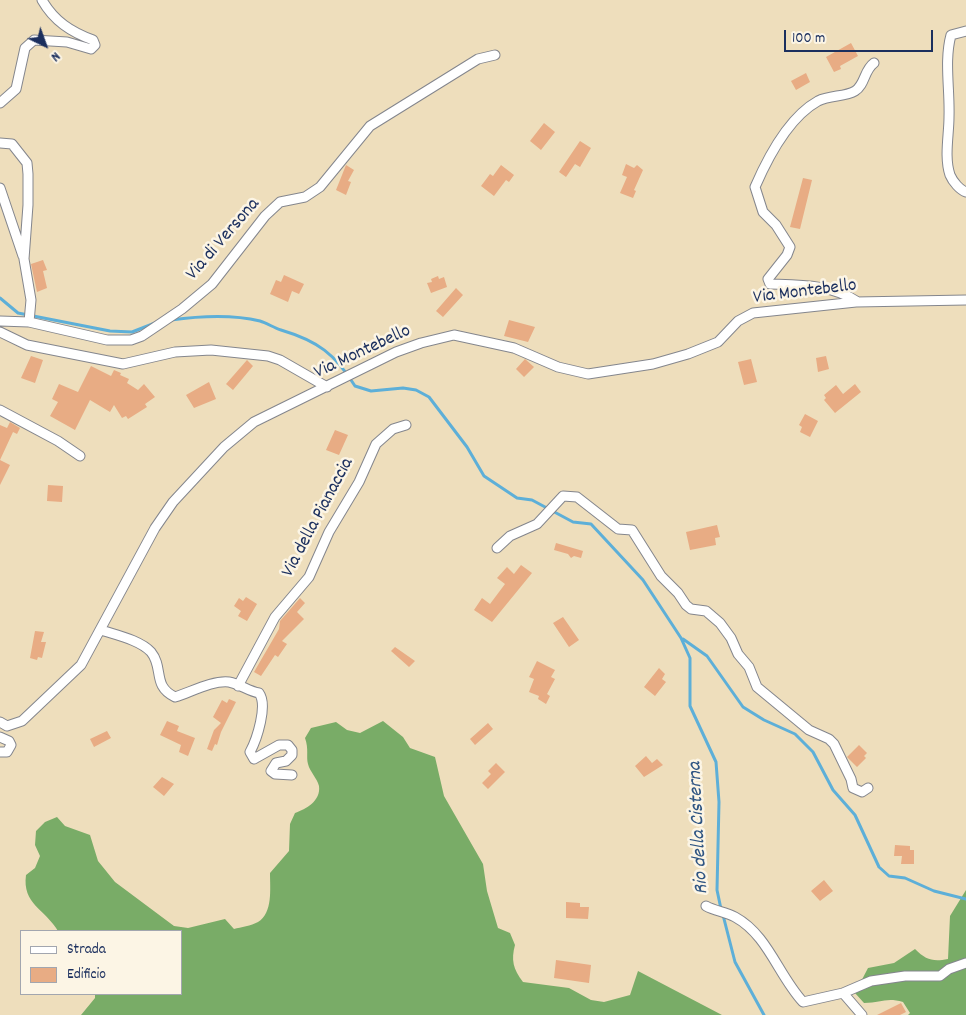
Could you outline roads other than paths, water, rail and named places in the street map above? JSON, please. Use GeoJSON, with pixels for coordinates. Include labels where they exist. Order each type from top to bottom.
{"type":"FeatureCollection","features":[{"type":"Feature","properties":{"kind":"street"},"geometry":{"type":"LineString","coordinates":[[0,103],[16,89],[25,48],[34,40],[67,42],[91,49],[95,44],[93,40],[73,33],[60,23],[42,0]]}},
{"type":"Feature","properties":{"kind":"street"},"geometry":{"type":"LineString","coordinates":[[966,31],[951,35],[948,48],[950,118],[947,150],[950,176],[961,190],[966,192]]}},
{"type":"Feature","properties":{"kind":"street","name":"Via di Versona"},"geometry":{"type":"LineString","coordinates":[[0,321],[30,316],[107,340],[131,340],[150,330],[182,309],[212,284],[265,216],[280,202],[305,197],[320,187],[370,126],[478,59],[495,55]]}},
{"type":"Feature","properties":{"kind":"street"},"geometry":{"type":"LineString","coordinates":[[858,302],[840,293],[812,285],[770,284],[768,279],[787,255],[790,247],[776,225],[763,212],[755,187],[776,145],[803,111],[820,100],[854,92],[860,87],[867,68],[874,62]]}},
{"type":"Feature","properties":{"kind":"street"},"geometry":{"type":"LineString","coordinates":[[0,144],[12,144],[26,163],[28,205],[24,259]]}},
{"type":"Feature","properties":{"kind":"street"},"geometry":{"type":"LineString","coordinates":[[0,188],[24,259],[30,290],[30,316]]}},
{"type":"Feature","properties":{"kind":"street","name":"Via Montebello"},"geometry":{"type":"LineString","coordinates":[[0,722],[7,726],[22,721],[82,665],[155,528],[173,502],[224,447],[254,422],[356,371],[413,346],[454,335],[514,348],[558,367],[588,374],[653,364],[688,354],[718,342],[738,321],[753,313],[858,302],[966,300]]}},
{"type":"Feature","properties":{"kind":"street"},"geometry":{"type":"LineString","coordinates":[[0,332],[27,344],[123,364],[174,352],[211,350],[268,356],[280,360],[327,387]]}},
{"type":"Feature","properties":{"kind":"street"},"geometry":{"type":"LineString","coordinates":[[0,410],[58,441],[80,456]]}},
{"type":"Feature","properties":{"kind":"street","name":"Via della Pianaccia"},"geometry":{"type":"LineString","coordinates":[[238,686],[275,617],[309,578],[329,532],[359,482],[376,444],[393,429],[406,425]]}},
{"type":"Feature","properties":{"kind":"street"},"geometry":{"type":"LineString","coordinates":[[497,548],[510,536],[531,529],[546,516],[563,496],[576,497],[618,529],[632,530],[661,576],[678,592],[686,605],[691,609],[706,611],[720,623],[731,638],[738,654],[749,667],[757,687],[809,730],[829,739],[851,779],[853,788],[862,792],[868,788]]}},
{"type":"Feature","properties":{"kind":"street"},"geometry":{"type":"LineString","coordinates":[[101,630],[144,646],[152,653],[161,685],[167,693],[175,697],[229,682],[250,692],[259,693],[262,696],[259,733],[250,752],[254,759],[279,745],[288,745],[292,750],[292,755],[286,761],[276,763],[271,771],[275,774],[292,775]]}},
{"type":"Feature","properties":{"kind":"street"},"geometry":{"type":"LineString","coordinates":[[0,736],[8,740],[11,745],[7,752],[0,752]]}},
{"type":"Feature","properties":{"kind":"street"},"geometry":{"type":"LineString","coordinates":[[706,906],[715,911],[734,916],[758,935],[794,992],[803,1002],[843,993],[871,981],[905,976],[940,976],[949,969],[966,963]]}},
{"type":"Feature","properties":{"kind":"street"},"geometry":{"type":"LineString","coordinates":[[843,993],[862,1015]]}},
{"type":"Feature","properties":{"kind":"waterway"},"geometry":{"type":"LineString","coordinates":[[0,298],[18,313],[110,331],[132,332],[155,323]]}},
{"type":"Feature","properties":{"kind":"waterway","name":"Rio della Cisterna"},"geometry":{"type":"LineString","coordinates":[[171,320],[216,316],[260,321],[294,334],[324,350],[340,365],[355,386],[371,391],[403,388],[416,390],[429,397],[467,447],[484,476],[517,498],[532,500],[573,522],[591,524],[643,580],[681,638],[690,658],[690,706],[716,762],[719,802],[717,890],[721,909]]}},
{"type":"Feature","properties":{"kind":"waterway"},"geometry":{"type":"LineString","coordinates":[[683,639],[707,656],[743,707],[764,720],[795,734],[813,752],[833,790],[855,815],[879,867],[889,876],[905,878],[934,891],[966,899]]}},
{"type":"Feature","properties":{"kind":"waterway","name":"Rio della Cisterna"},"geometry":{"type":"LineString","coordinates":[[723,915],[735,962],[764,1015]]}}]}
